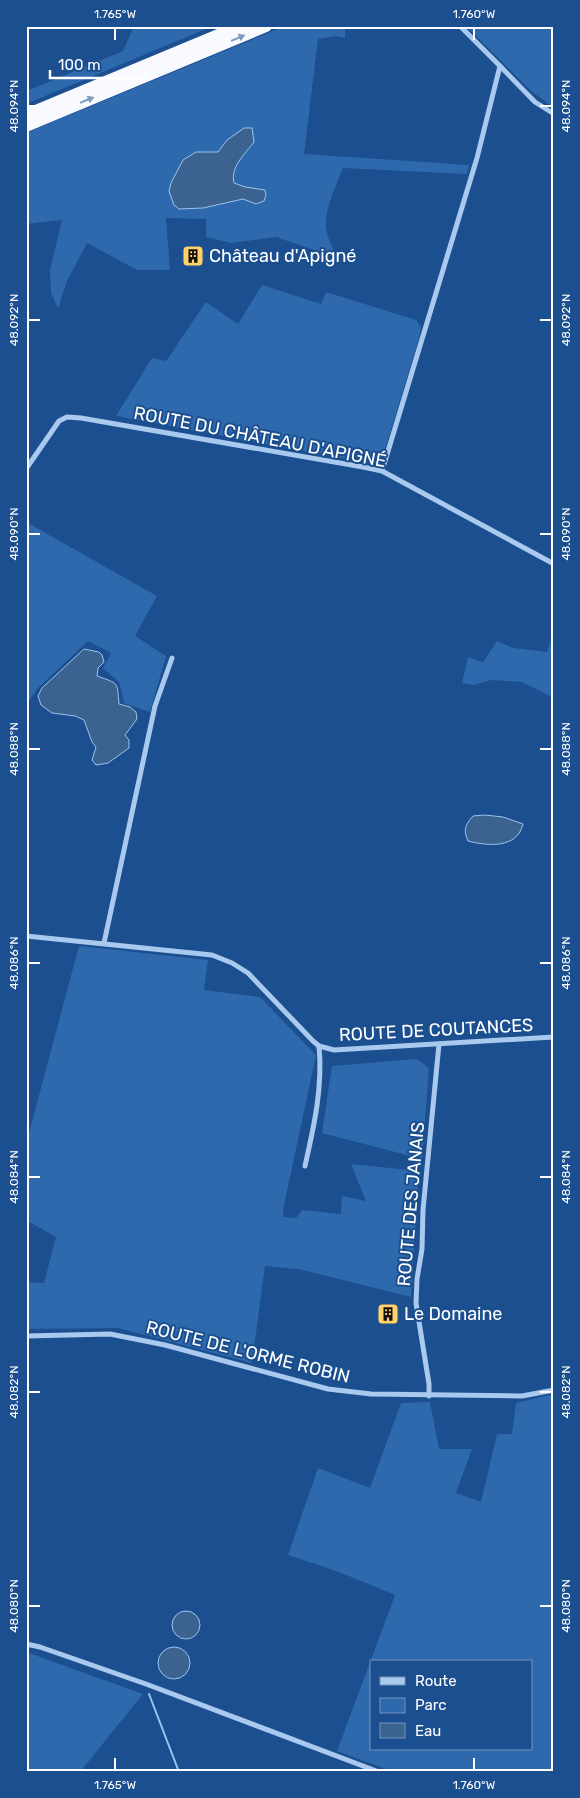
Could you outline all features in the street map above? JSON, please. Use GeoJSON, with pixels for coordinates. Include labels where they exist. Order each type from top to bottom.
{"type":"FeatureCollection","features":[{"type":"Feature","properties":{"kind":"highway"},"geometry":{"type":"LineString","coordinates":[[26,115],[240,26]]}},
{"type":"Feature","properties":{"kind":"highway"},"geometry":{"type":"LineString","coordinates":[[26,126],[266,26]]}},
{"type":"Feature","properties":{"kind":"street"},"geometry":{"type":"LineString","coordinates":[[460,26],[535,102],[554,114]]}},
{"type":"Feature","properties":{"kind":"street"},"geometry":{"type":"LineString","coordinates":[[382,471],[477,158],[500,66]]}},
{"type":"Feature","properties":{"kind":"street","name":"ROUTE DU CHÂTEAU D'APIGNÉ"},"geometry":{"type":"LineString","coordinates":[[26,469],[59,421],[67,417],[382,471],[554,564]]}},
{"type":"Feature","properties":{"kind":"street"},"geometry":{"type":"LineString","coordinates":[[104,944],[155,706],[172,658]]}},
{"type":"Feature","properties":{"kind":"street","name":"ROUTE DE COUTANCES"},"geometry":{"type":"LineString","coordinates":[[26,936],[212,955],[232,963],[248,973],[319,1046],[334,1050],[554,1037]]}},
{"type":"Feature","properties":{"kind":"street","name":"ROUTE DES JANAIS"},"geometry":{"type":"LineString","coordinates":[[429,1396],[429,1384],[416,1303],[439,1044]]}},
{"type":"Feature","properties":{"kind":"street"},"geometry":{"type":"LineString","coordinates":[[305,1166],[319,1094],[321,1064],[319,1046]]}},
{"type":"Feature","properties":{"kind":"street","name":"ROUTE DE L'ORME ROBIN"},"geometry":{"type":"LineString","coordinates":[[26,1336],[110,1334],[165,1344],[328,1389],[370,1394],[522,1396],[554,1390]]}},
{"type":"Feature","properties":{"kind":"street"},"geometry":{"type":"LineString","coordinates":[[26,1644],[40,1647],[146,1684],[379,1772]]}},
{"type":"Feature","properties":{"kind":"green space"},"geometry":{"type":"Polygon","coordinates":[[[134,26],[213,26],[26,104],[26,85],[29,90],[123,51],[134,26]]]}},
{"type":"Feature","properties":{"kind":"green space"},"geometry":{"type":"Polygon","coordinates":[[[285,26],[345,26],[345,38],[336,36],[318,39],[304,154],[469,165],[467,174],[343,168],[326,218],[328,238],[338,258],[276,237],[231,243],[206,237],[206,219],[166,218],[170,270],[137,270],[87,243],[67,281],[58,308],[51,293],[50,270],[62,220],[26,224],[26,133],[285,26]]]}},
{"type":"Feature","properties":{"kind":"green space"},"geometry":{"type":"Polygon","coordinates":[[[466,26],[554,26],[554,108],[530,90],[466,26]]]}},
{"type":"Feature","properties":{"kind":"green space"},"geometry":{"type":"Polygon","coordinates":[[[262,285],[321,304],[326,292],[416,320],[421,327],[383,456],[369,463],[116,416],[152,358],[166,361],[206,302],[238,324],[262,285]]]}},
{"type":"Feature","properties":{"kind":"green space"},"geometry":{"type":"Polygon","coordinates":[[[26,522],[157,596],[135,636],[166,656],[150,712],[124,703],[119,682],[103,668],[111,653],[88,641],[38,688],[29,701],[26,698],[26,522]]]}},
{"type":"Feature","properties":{"kind":"green space"},"geometry":{"type":"Polygon","coordinates":[[[554,630],[554,698],[522,682],[491,680],[474,685],[462,683],[468,657],[483,662],[497,641],[513,648],[547,652],[554,630]]]}},
{"type":"Feature","properties":{"kind":"green space"},"geometry":{"type":"Polygon","coordinates":[[[79,946],[208,960],[204,990],[260,997],[316,1055],[283,1217],[296,1218],[302,1210],[341,1214],[342,1196],[366,1201],[351,1164],[419,1171],[411,1297],[298,1269],[265,1266],[252,1363],[118,1328],[26,1329],[26,1282],[44,1283],[56,1237],[26,1220],[26,1144],[79,946]]]}},
{"type":"Feature","properties":{"kind":"green space"},"geometry":{"type":"Polygon","coordinates":[[[417,1059],[429,1068],[422,1159],[322,1133],[332,1066],[417,1059]]]}},
{"type":"Feature","properties":{"kind":"green space"},"geometry":{"type":"Polygon","coordinates":[[[554,1394],[554,1772],[394,1772],[337,1751],[370,1662],[370,1750],[532,1750],[532,1660],[371,1660],[395,1595],[339,1572],[288,1555],[318,1468],[370,1488],[401,1403],[430,1402],[439,1449],[472,1449],[456,1493],[481,1502],[497,1434],[512,1434],[516,1403],[554,1394]]]}},
{"type":"Feature","properties":{"kind":"green space"},"geometry":{"type":"Polygon","coordinates":[[[26,1652],[143,1694],[80,1772],[26,1772],[26,1652]]]}},
{"type":"Feature","properties":{"kind":"water"},"geometry":{"type":"Polygon","coordinates":[[[244,128],[252,128],[254,142],[236,166],[233,177],[234,183],[265,190],[264,201],[256,204],[243,199],[203,208],[179,209],[174,205],[169,191],[183,160],[196,152],[218,152],[227,140],[244,128]]]}},
{"type":"Feature","properties":{"kind":"water"},"geometry":{"type":"Polygon","coordinates":[[[84,649],[99,652],[102,655],[104,662],[98,668],[97,676],[116,684],[119,704],[130,707],[136,712],[137,719],[125,735],[129,740],[129,748],[108,763],[96,765],[92,760],[96,747],[92,742],[84,720],[75,716],[52,713],[41,705],[38,696],[42,688],[84,649]]]}},
{"type":"Feature","properties":{"kind":"water"},"geometry":{"type":"Polygon","coordinates":[[[473,816],[503,817],[523,824],[515,838],[508,842],[484,844],[468,841],[465,831],[468,822],[473,816]]]}},
{"type":"Feature","properties":{"kind":"water"},"geometry":{"type":"Polygon","coordinates":[[[186,1611],[196,1615],[200,1625],[196,1635],[186,1639],[176,1635],[172,1625],[176,1615],[186,1611]]]}},
{"type":"Feature","properties":{"kind":"water"},"geometry":{"type":"Polygon","coordinates":[[[174,1647],[180,1648],[185,1652],[189,1657],[189,1669],[185,1674],[180,1678],[174,1679],[168,1678],[163,1674],[159,1669],[158,1663],[159,1657],[163,1652],[168,1648],[174,1647]]]}},
{"type":"Feature","properties":{"kind":"waterway"},"geometry":{"type":"LineString","coordinates":[[149,1694],[179,1772]]}},
{"type":"Feature","properties":{"kind":"place","name":"Château d'Apigné"},"geometry":{"type":"Point","coordinates":[193,256]}},
{"type":"Feature","properties":{"kind":"place","name":"Le Domaine"},"geometry":{"type":"Point","coordinates":[388,1314]}}]}
